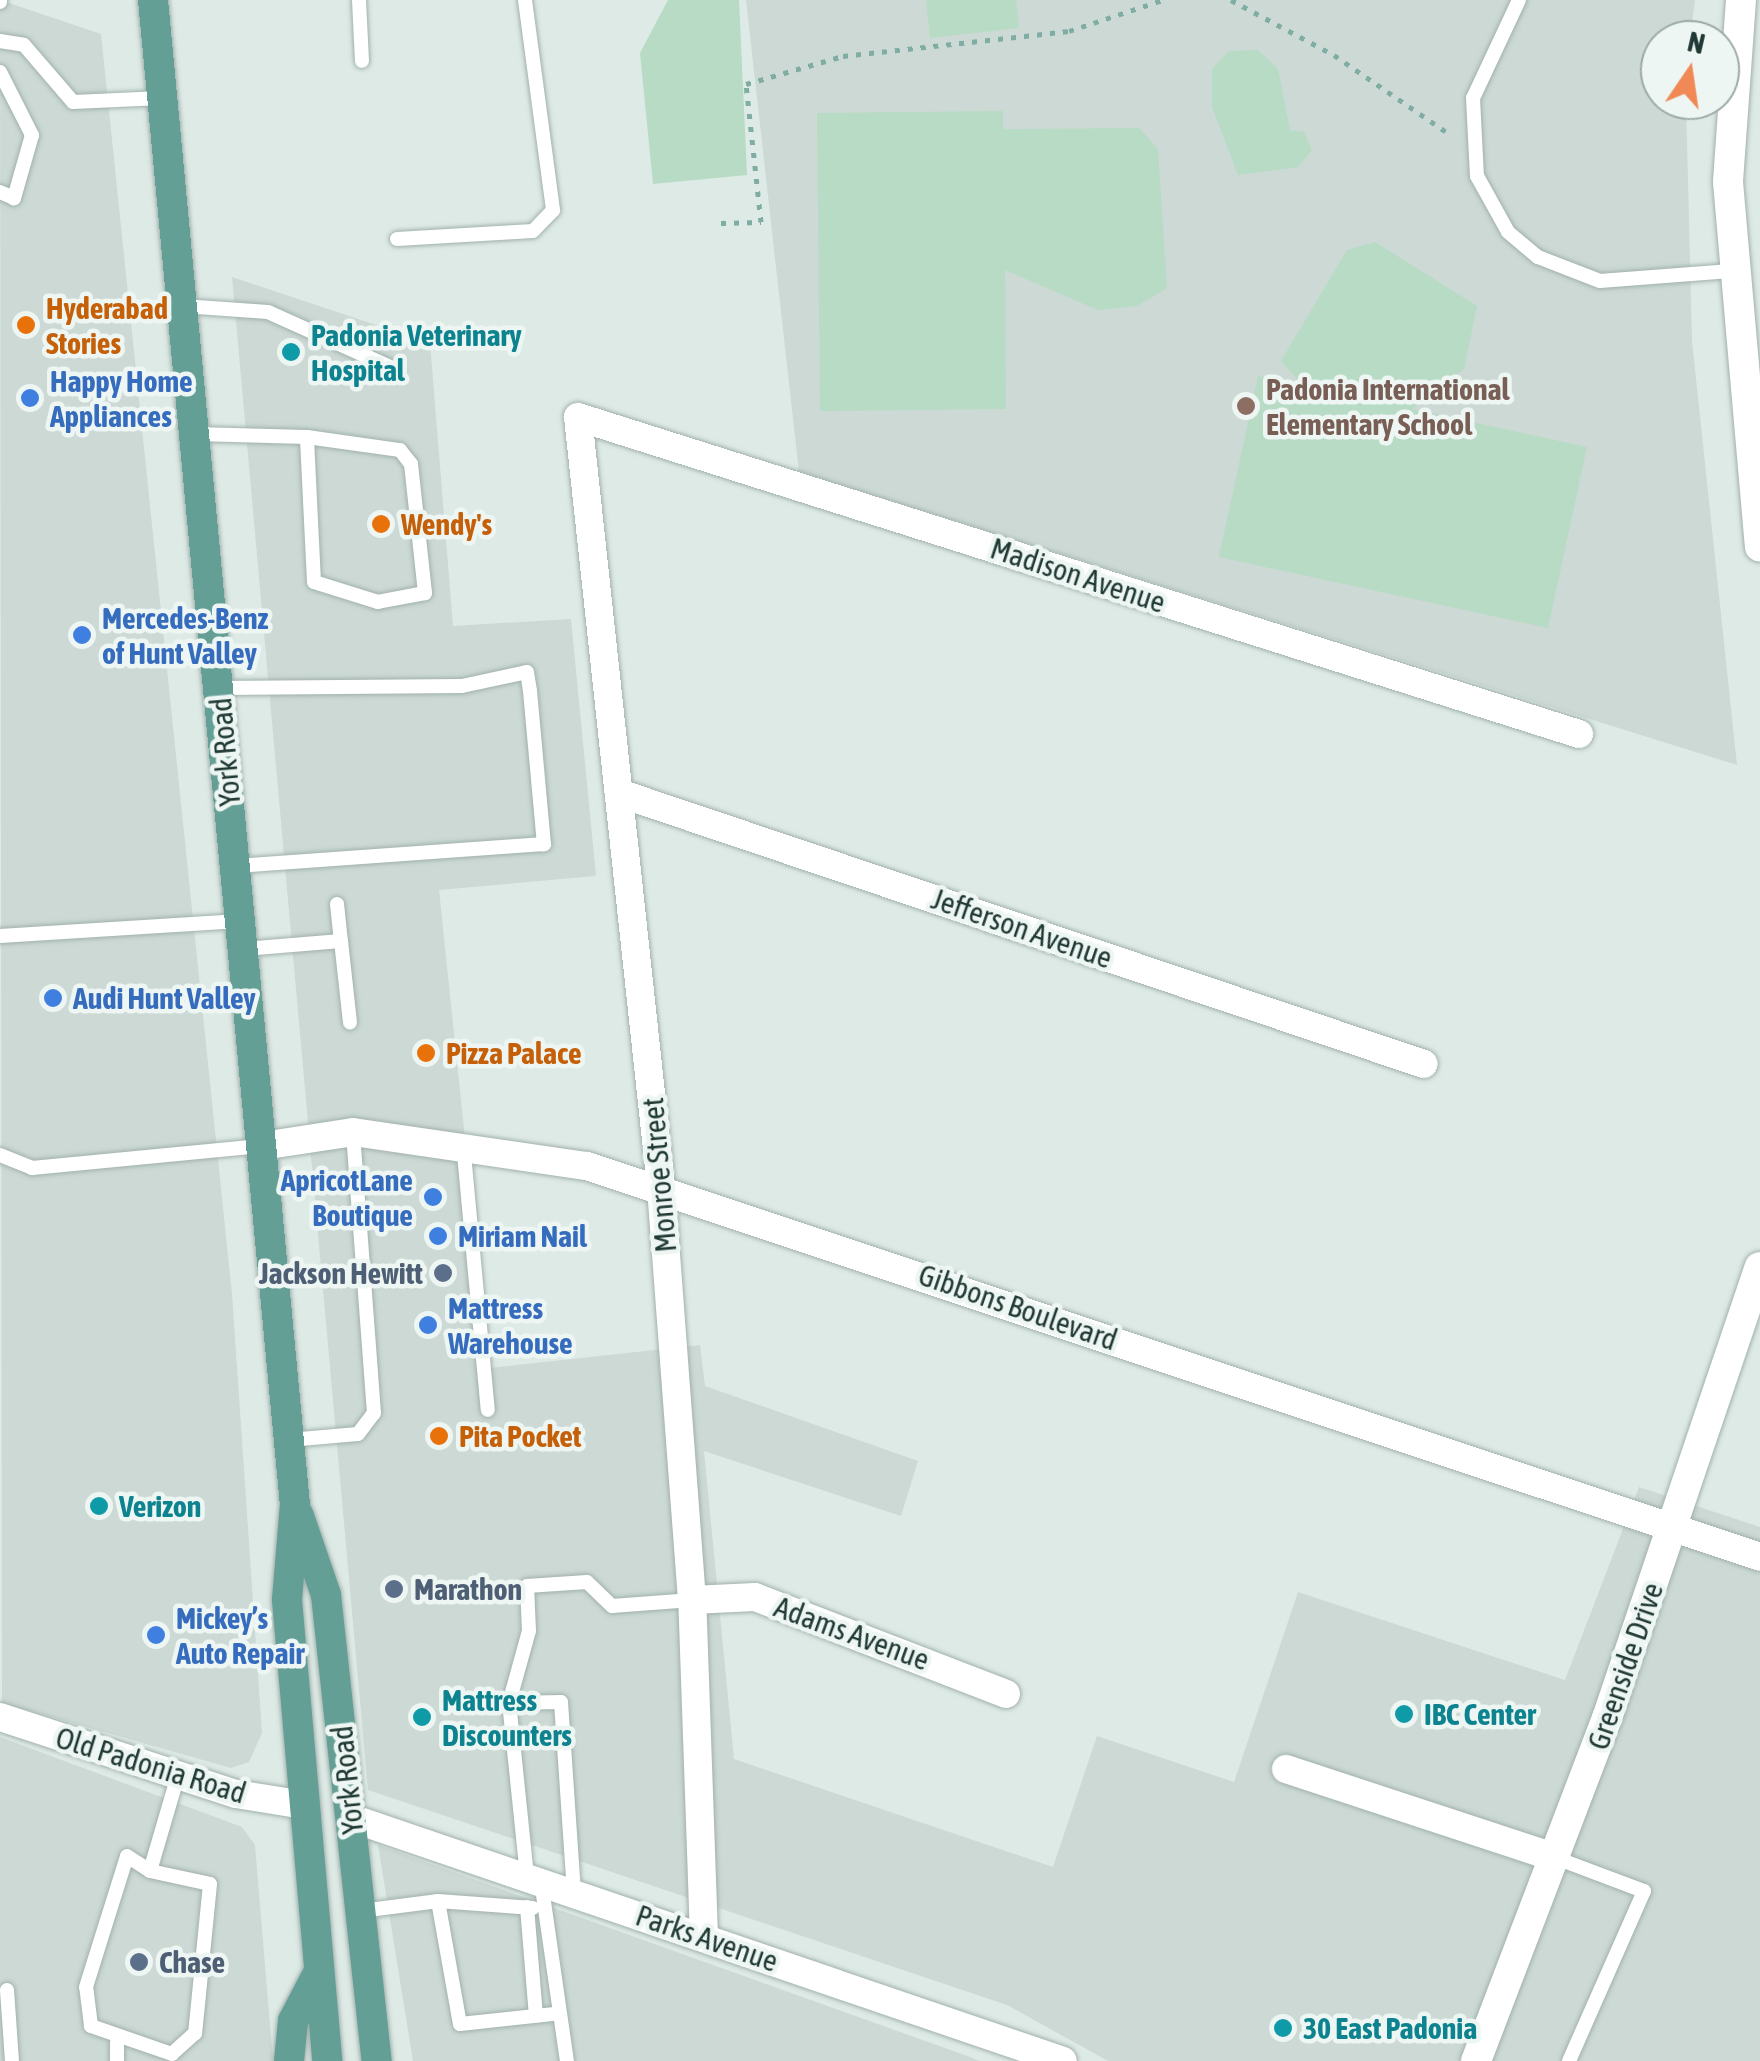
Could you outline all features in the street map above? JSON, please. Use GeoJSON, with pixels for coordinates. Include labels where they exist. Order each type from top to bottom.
{"type":"FeatureCollection","features":[{"type":"Feature","properties":{"kind":"main road","name":"York Road"},"geometry":{"type":"LineString","coordinates":[[154,0],[295,1504],[287,1600],[327,2061]]}},
{"type":"Feature","properties":{"kind":"main road","name":"York Road"},"geometry":{"type":"LineString","coordinates":[[295,1504],[326,1595],[377,2061]]}},
{"type":"Feature","properties":{"kind":"main road"},"geometry":{"type":"LineString","coordinates":[[289,2061],[293,2021],[319,1970]]}},
{"type":"Feature","properties":{"kind":"main road"},"geometry":{"type":"LineString","coordinates":[[373,2024],[392,2061]]}},
{"type":"Feature","properties":{"kind":"street"},"geometry":{"type":"LineString","coordinates":[[1741,0],[1728,132],[1731,271],[1760,547]]}},
{"type":"Feature","properties":{"kind":"street","name":"Madison Avenue"},"geometry":{"type":"LineString","coordinates":[[578,416],[1579,734]]}},
{"type":"Feature","properties":{"kind":"street","name":"Monroe Street"},"geometry":{"type":"LineString","coordinates":[[578,416],[661,1186],[692,1600],[704,1937]]}},
{"type":"Feature","properties":{"kind":"street","name":"Jefferson Avenue"},"geometry":{"type":"LineString","coordinates":[[619,793],[1424,1064]]}},
{"type":"Feature","properties":{"kind":"street","name":"Gibbons Boulevard"},"geometry":{"type":"LineString","coordinates":[[262,1146],[353,1132],[463,1143],[661,1186],[1760,1557]]}},
{"type":"Feature","properties":{"kind":"street","name":"Greenside Drive"},"geometry":{"type":"LineString","coordinates":[[1476,2061],[1556,1858],[1674,1528],[1760,1267]]}},
{"type":"Feature","properties":{"kind":"street","name":"Adams Avenue"},"geometry":{"type":"LineString","coordinates":[[692,1600],[754,1597],[1006,1694]]}},
{"type":"Feature","properties":{"kind":"street","name":"Old Padonia Road"},"geometry":{"type":"LineString","coordinates":[[0,1718],[178,1776],[304,1804]]}},
{"type":"Feature","properties":{"kind":"street"},"geometry":{"type":"LineString","coordinates":[[1286,1768],[1556,1858]]}},
{"type":"Feature","properties":{"kind":"street","name":"Parks Avenue"},"geometry":{"type":"LineString","coordinates":[[351,1818],[1062,2061]]}},
{"type":"Feature","properties":{"kind":"lane"},"geometry":{"type":"LineString","coordinates":[[359,0],[362,61]]}},
{"type":"Feature","properties":{"kind":"lane"},"geometry":{"type":"LineString","coordinates":[[396,239],[534,231],[553,210],[525,0]]}},
{"type":"Feature","properties":{"kind":"lane"},"geometry":{"type":"LineString","coordinates":[[1520,0],[1473,98],[1477,176],[1508,232],[1568,273],[1600,281],[1731,271]]}},
{"type":"Feature","properties":{"kind":"lane"},"geometry":{"type":"LineString","coordinates":[[0,41],[24,44],[73,102],[163,98]]}},
{"type":"Feature","properties":{"kind":"lane"},"geometry":{"type":"LineString","coordinates":[[0,72],[32,135],[14,198],[0,192]]}},
{"type":"Feature","properties":{"kind":"lane"},"geometry":{"type":"LineString","coordinates":[[183,306],[268,312],[397,370]]}},
{"type":"Feature","properties":{"kind":"lane"},"geometry":{"type":"LineString","coordinates":[[196,434],[307,437],[381,446],[410,464],[425,593],[378,602],[314,582],[307,437]]}},
{"type":"Feature","properties":{"kind":"lane"},"geometry":{"type":"LineString","coordinates":[[219,688],[462,686],[528,672],[544,844],[236,866]]}},
{"type":"Feature","properties":{"kind":"lane"},"geometry":{"type":"LineString","coordinates":[[336,904],[350,1022]]}},
{"type":"Feature","properties":{"kind":"lane"},"geometry":{"type":"LineString","coordinates":[[0,936],[242,935],[341,941]]}},
{"type":"Feature","properties":{"kind":"lane"},"geometry":{"type":"LineString","coordinates":[[289,1440],[358,1434],[374,1413],[353,1132]]}},
{"type":"Feature","properties":{"kind":"lane"},"geometry":{"type":"LineString","coordinates":[[463,1143],[488,1410]]}},
{"type":"Feature","properties":{"kind":"lane"},"geometry":{"type":"LineString","coordinates":[[0,1156],[32,1168],[262,1146]]}},
{"type":"Feature","properties":{"kind":"lane"},"geometry":{"type":"LineString","coordinates":[[567,2061],[554,2014],[544,1910],[534,1878],[510,1702],[529,1631],[527,1586],[587,1582],[612,1606],[692,1600]]}},
{"type":"Feature","properties":{"kind":"lane"},"geometry":{"type":"LineString","coordinates":[[510,1702],[561,1702],[574,1892]]}},
{"type":"Feature","properties":{"kind":"lane"},"geometry":{"type":"LineString","coordinates":[[150,1872],[178,1776]]}},
{"type":"Feature","properties":{"kind":"lane"},"geometry":{"type":"LineString","coordinates":[[127,1856],[150,1872],[210,1884],[195,2033],[172,2054],[117,2042],[90,2026],[86,1987],[127,1856]]}},
{"type":"Feature","properties":{"kind":"lane"},"geometry":{"type":"LineString","coordinates":[[1556,1858],[1644,1891],[1569,2061]]}},
{"type":"Feature","properties":{"kind":"lane"},"geometry":{"type":"LineString","coordinates":[[361,1911],[438,1901],[544,1910]]}},
{"type":"Feature","properties":{"kind":"lane"},"geometry":{"type":"LineString","coordinates":[[438,1901],[460,2024],[554,2014]]}},
{"type":"Feature","properties":{"kind":"lane"},"geometry":{"type":"LineString","coordinates":[[527,1907],[536,2016]]}},
{"type":"Feature","properties":{"kind":"lane"},"geometry":{"type":"LineString","coordinates":[[6,1990],[12,2061]]}},
{"type":"Feature","properties":{"kind":"lane"},"geometry":{"type":"LineString","coordinates":[[117,2042],[117,2061]]}},
{"type":"Feature","properties":{"kind":"path"},"geometry":{"type":"LineString","coordinates":[[721,223],[761,222],[746,84],[843,56],[1069,31],[1163,0]]}},
{"type":"Feature","properties":{"kind":"path"},"geometry":{"type":"LineString","coordinates":[[1231,0],[1334,55],[1448,133]]}},
{"type":"Feature","properties":{"kind":"shaded area"},"geometry":{"type":"Polygon","coordinates":[[[0,0],[101,34],[232,1294],[262,1733],[249,1762],[231,1768],[2,1703],[0,0]]]}},
{"type":"Feature","properties":{"kind":"shaded area","name":"Padonia International Elementary School"},"geometry":{"type":"Polygon","coordinates":[[[746,0],[1695,0],[1692,20],[1640,20],[1640,120],[1686,120],[1692,341],[1737,765],[799,472],[746,0]]]}},
{"type":"Feature","properties":{"kind":"shaded area"},"geometry":{"type":"Polygon","coordinates":[[[232,277],[430,343],[453,626],[571,619],[596,876],[439,890],[489,1368],[700,1345],[705,1386],[918,1461],[901,1516],[704,1451],[734,1759],[1053,1867],[1097,1736],[1234,1782],[1298,1592],[1565,1680],[1639,1487],[1760,1527],[1760,2061],[1108,2061],[1007,2005],[368,1790],[232,277]]]}},
{"type":"Feature","properties":{"kind":"shaded area"},"geometry":{"type":"Polygon","coordinates":[[[0,1737],[242,1827],[255,1845],[273,2061],[0,2061],[0,1737]]]}},
{"type":"Feature","properties":{"kind":"shaded area"},"geometry":{"type":"Polygon","coordinates":[[[378,1845],[970,2057],[980,2061],[413,2061],[378,1845]]]}},
{"type":"Feature","properties":{"kind":"green space"},"geometry":{"type":"Polygon","coordinates":[[[668,0],[739,0],[747,175],[653,184],[640,53],[668,0]]]}},
{"type":"Feature","properties":{"kind":"green space"},"geometry":{"type":"Polygon","coordinates":[[[926,0],[1016,0],[1019,28],[930,38],[926,0]]]}},
{"type":"Feature","properties":{"kind":"green space"},"geometry":{"type":"Polygon","coordinates":[[[1258,50],[1278,69],[1290,130],[1304,132],[1312,150],[1298,167],[1238,175],[1212,107],[1212,69],[1229,51],[1258,50]]]}},
{"type":"Feature","properties":{"kind":"green space"},"geometry":{"type":"Polygon","coordinates":[[[1003,111],[1003,129],[1139,128],[1158,149],[1167,288],[1137,306],[1098,310],[1005,270],[1006,409],[820,411],[817,113],[1003,111]]]}},
{"type":"Feature","properties":{"kind":"green space"},"geometry":{"type":"Polygon","coordinates":[[[1375,242],[1477,306],[1464,369],[1412,409],[1587,447],[1548,628],[1219,557],[1258,376],[1303,386],[1281,361],[1347,250],[1375,242]]]}},
{"type":"Feature","properties":{"kind":"place","name":"Hyderabad Stories"},"geometry":{"type":"Point","coordinates":[26,325]}},
{"type":"Feature","properties":{"kind":"place","name":"Padonia Veterinary Hospital"},"geometry":{"type":"Point","coordinates":[291,352]}},
{"type":"Feature","properties":{"kind":"place","name":"Happy Home Appliances"},"geometry":{"type":"Point","coordinates":[30,398]}},
{"type":"Feature","properties":{"kind":"place","name":"Padonia International Elementary School"},"geometry":{"type":"Point","coordinates":[1246,406]}},
{"type":"Feature","properties":{"kind":"place","name":"Wendy's"},"geometry":{"type":"Point","coordinates":[381,524]}},
{"type":"Feature","properties":{"kind":"place","name":"Mercedes-Benz of Hunt Valley"},"geometry":{"type":"Point","coordinates":[82,635]}},
{"type":"Feature","properties":{"kind":"place","name":"Audi Hunt Valley"},"geometry":{"type":"Point","coordinates":[53,998]}},
{"type":"Feature","properties":{"kind":"place","name":"Pizza Palace"},"geometry":{"type":"Point","coordinates":[426,1053]}},
{"type":"Feature","properties":{"kind":"place","name":"ApricotLane Boutique"},"geometry":{"type":"Point","coordinates":[433,1197]}},
{"type":"Feature","properties":{"kind":"place","name":"Miriam Nail"},"geometry":{"type":"Point","coordinates":[438,1236]}},
{"type":"Feature","properties":{"kind":"place","name":"Jackson Hewitt"},"geometry":{"type":"Point","coordinates":[443,1273]}},
{"type":"Feature","properties":{"kind":"place","name":"Mattress Warehouse"},"geometry":{"type":"Point","coordinates":[428,1325]}},
{"type":"Feature","properties":{"kind":"place","name":"Pita Pocket"},"geometry":{"type":"Point","coordinates":[439,1436]}},
{"type":"Feature","properties":{"kind":"place","name":"Verizon"},"geometry":{"type":"Point","coordinates":[99,1506]}},
{"type":"Feature","properties":{"kind":"place","name":"Marathon"},"geometry":{"type":"Point","coordinates":[394,1589]}},
{"type":"Feature","properties":{"kind":"place","name":"Mickey’s Auto Repair"},"geometry":{"type":"Point","coordinates":[156,1635]}},
{"type":"Feature","properties":{"kind":"place","name":"IBC Center"},"geometry":{"type":"Point","coordinates":[1404,1714]}},
{"type":"Feature","properties":{"kind":"place","name":"Mattress Discounters"},"geometry":{"type":"Point","coordinates":[422,1717]}},
{"type":"Feature","properties":{"kind":"place","name":"Chase"},"geometry":{"type":"Point","coordinates":[139,1962]}},
{"type":"Feature","properties":{"kind":"place","name":"30 East Padonia"},"geometry":{"type":"Point","coordinates":[1283,2028]}}]}
